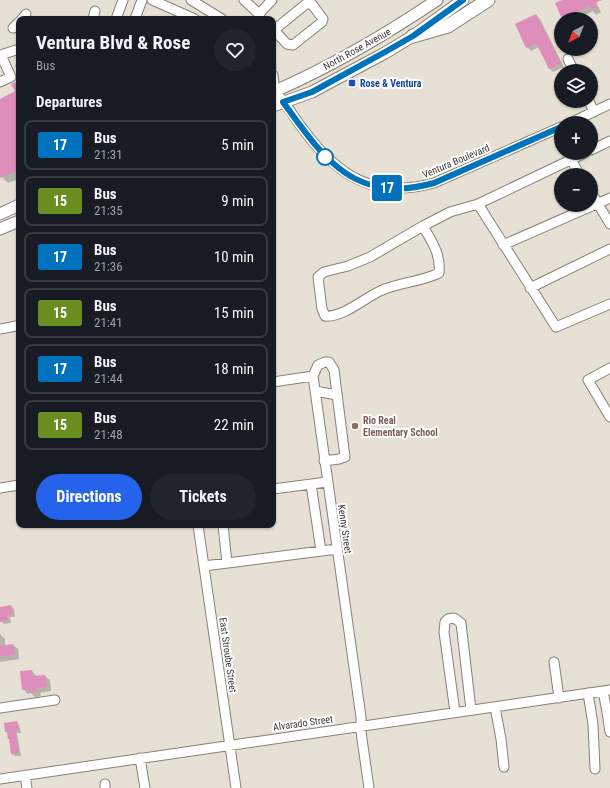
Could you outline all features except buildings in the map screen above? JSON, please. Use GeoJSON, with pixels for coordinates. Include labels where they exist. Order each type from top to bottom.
{"type":"FeatureCollection","features":[{"type":"Feature","properties":{"kind":"highway"},"geometry":{"type":"LineString","coordinates":[[413,36],[448,26],[488,0]]}},
{"type":"Feature","properties":{"kind":"main road","name":"North Rose Avenue"},"geometry":{"type":"LineString","coordinates":[[276,90],[368,44],[437,0]]}},
{"type":"Feature","properties":{"kind":"main road","name":"North Rose Avenue"},"geometry":{"type":"LineString","coordinates":[[278,104],[312,92],[413,36],[463,0]]}},
{"type":"Feature","properties":{"kind":"main road"},"geometry":{"type":"LineString","coordinates":[[0,214],[16,206]]}},
{"type":"Feature","properties":{"kind":"main road"},"geometry":{"type":"LineString","coordinates":[[0,229],[16,222]]}},
{"type":"Feature","properties":{"kind":"street"},"geometry":{"type":"LineString","coordinates":[[117,16],[123,0]]}},
{"type":"Feature","properties":{"kind":"street"},"geometry":{"type":"LineString","coordinates":[[136,16],[142,0]]}},
{"type":"Feature","properties":{"kind":"street"},"geometry":{"type":"LineString","coordinates":[[152,0],[188,16]]}},
{"type":"Feature","properties":{"kind":"street"},"geometry":{"type":"LineString","coordinates":[[191,0],[217,16]]}},
{"type":"Feature","properties":{"kind":"street"},"geometry":{"type":"LineString","coordinates":[[244,0],[258,16]]}},
{"type":"Feature","properties":{"kind":"street"},"geometry":{"type":"LineString","coordinates":[[261,16],[272,0]]}},
{"type":"Feature","properties":{"kind":"street"},"geometry":{"type":"LineString","coordinates":[[276,28],[306,4],[311,3],[323,19],[322,22],[292,45],[287,44],[276,32]]}},
{"type":"Feature","properties":{"kind":"street"},"geometry":{"type":"LineString","coordinates":[[0,82],[11,77],[1,55],[16,50]]}},
{"type":"Feature","properties":{"kind":"street"},"geometry":{"type":"LineString","coordinates":[[568,60],[570,64]]}},
{"type":"Feature","properties":{"kind":"street","name":"Ventura Boulevard"},"geometry":{"type":"LineString","coordinates":[[278,104],[334,165],[350,176],[363,182],[378,187],[393,189],[419,187],[434,183],[554,130]]}},
{"type":"Feature","properties":{"kind":"street"},"geometry":{"type":"LineString","coordinates":[[585,116],[610,104]]}},
{"type":"Feature","properties":{"kind":"street"},"geometry":{"type":"LineString","coordinates":[[592,108],[594,112]]}},
{"type":"Feature","properties":{"kind":"street"},"geometry":{"type":"LineString","coordinates":[[598,147],[610,141]]}},
{"type":"Feature","properties":{"kind":"street"},"geometry":{"type":"LineString","coordinates":[[423,226],[438,253],[440,264],[439,273],[431,277],[392,286],[380,291],[336,316],[325,316],[322,309],[318,277],[324,272],[348,266],[370,257],[423,226],[450,212],[478,204],[571,160],[576,168]]}},
{"type":"Feature","properties":{"kind":"street"},"geometry":{"type":"LineString","coordinates":[[610,198],[598,203],[610,224]]}},
{"type":"Feature","properties":{"kind":"street"},"geometry":{"type":"LineString","coordinates":[[478,204],[556,327],[610,304]]}},
{"type":"Feature","properties":{"kind":"street"},"geometry":{"type":"LineString","coordinates":[[503,245],[578,212]]}},
{"type":"Feature","properties":{"kind":"street"},"geometry":{"type":"LineString","coordinates":[[530,288],[610,249]]}},
{"type":"Feature","properties":{"kind":"street"},"geometry":{"type":"LineString","coordinates":[[0,329],[16,326]]}},
{"type":"Feature","properties":{"kind":"street"},"geometry":{"type":"LineString","coordinates":[[276,382],[313,376],[318,366],[325,362],[329,362],[334,370],[344,457],[339,459],[324,460]]}},
{"type":"Feature","properties":{"kind":"street"},"geometry":{"type":"LineString","coordinates":[[610,368],[588,380],[610,417]]}},
{"type":"Feature","properties":{"kind":"street","name":"Kenny Street"},"geometry":{"type":"LineString","coordinates":[[313,376],[369,788]]}},
{"type":"Feature","properties":{"kind":"street"},"geometry":{"type":"LineString","coordinates":[[315,391],[337,395]]}},
{"type":"Feature","properties":{"kind":"street"},"geometry":{"type":"LineString","coordinates":[[276,489],[327,482]]}},
{"type":"Feature","properties":{"kind":"street"},"geometry":{"type":"LineString","coordinates":[[311,484],[321,551]]}},
{"type":"Feature","properties":{"kind":"street"},"geometry":{"type":"LineString","coordinates":[[0,488],[16,485]]}},
{"type":"Feature","properties":{"kind":"street"},"geometry":{"type":"LineString","coordinates":[[0,494],[16,492]]}},
{"type":"Feature","properties":{"kind":"street","name":"East Stroube Street"},"geometry":{"type":"LineString","coordinates":[[198,528],[236,788]]}},
{"type":"Feature","properties":{"kind":"street"},"geometry":{"type":"LineString","coordinates":[[223,528],[227,563]]}},
{"type":"Feature","properties":{"kind":"street"},"geometry":{"type":"LineString","coordinates":[[204,566],[337,549]]}},
{"type":"Feature","properties":{"kind":"street"},"geometry":{"type":"LineString","coordinates":[[455,712],[444,632],[445,622],[448,619],[454,618],[461,623],[471,710]]}},
{"type":"Feature","properties":{"kind":"street"},"geometry":{"type":"LineString","coordinates":[[554,662],[558,698]]}},
{"type":"Feature","properties":{"kind":"street"},"geometry":{"type":"LineString","coordinates":[[606,690],[610,732]]}},
{"type":"Feature","properties":{"kind":"street","name":"Alvarado Street"},"geometry":{"type":"LineString","coordinates":[[0,779],[606,690]]}},
{"type":"Feature","properties":{"kind":"street"},"geometry":{"type":"LineString","coordinates":[[588,693],[593,724],[595,769]]}},
{"type":"Feature","properties":{"kind":"street"},"geometry":{"type":"LineString","coordinates":[[0,708],[55,700]]}},
{"type":"Feature","properties":{"kind":"street"},"geometry":{"type":"LineString","coordinates":[[495,707],[504,767]]}},
{"type":"Feature","properties":{"kind":"street"},"geometry":{"type":"LineString","coordinates":[[140,758],[145,788]]}},
{"type":"Feature","properties":{"kind":"street"},"geometry":{"type":"LineString","coordinates":[[25,775],[27,788]]}},
{"type":"Feature","properties":{"kind":"bus line","name":"17"},"geometry":{"type":"LineString","coordinates":[[463,0],[413,36],[385,52],[312,92],[283,102],[314,144],[334,165],[350,176],[363,182],[378,187],[393,189],[406,189],[434,183],[554,130]]}},
{"type":"Feature","properties":{"kind":"place","name":"Rose & Ventura"},"geometry":{"type":"Point","coordinates":[352,83]}},
{"type":"Feature","properties":{"kind":"place","name":"Rio Real Elementary School"},"geometry":{"type":"Point","coordinates":[355,426]}}]}
